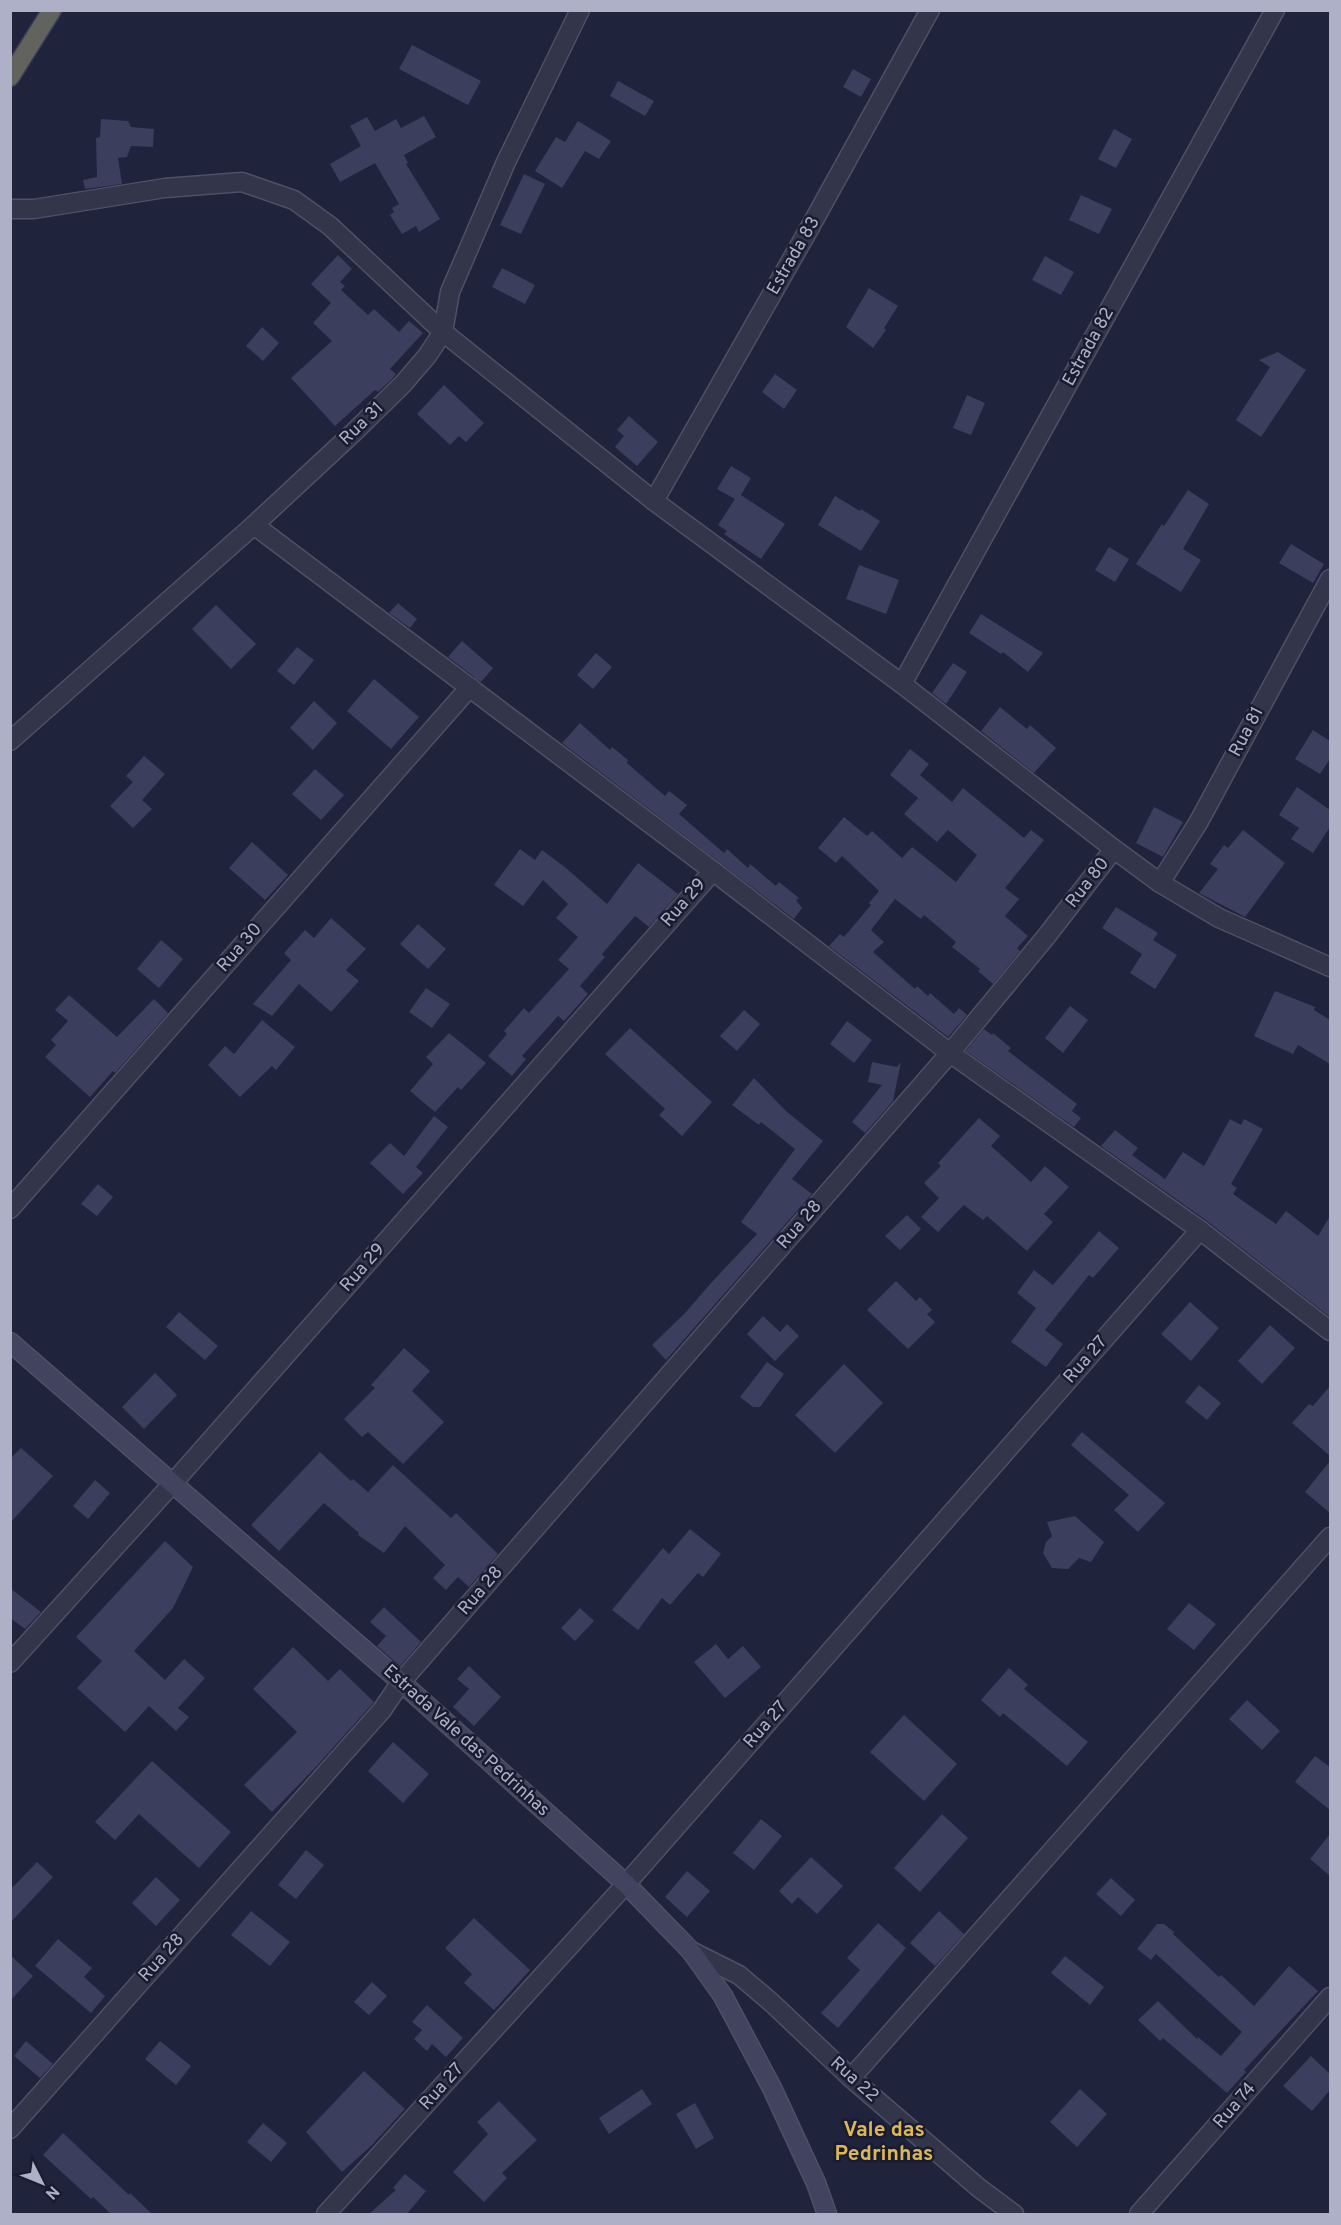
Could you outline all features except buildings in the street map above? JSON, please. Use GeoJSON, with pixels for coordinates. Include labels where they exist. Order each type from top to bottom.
{"type":"FeatureCollection","features":[{"type":"Feature","properties":{"kind":"highway"},"geometry":{"type":"LineString","coordinates":[[10,77],[52,10]]}},
{"type":"Feature","properties":{"kind":"main road","name":"Estrada Vale das Pedrinhas"},"geometry":{"type":"LineString","coordinates":[[10,1342],[401,1682],[626,1884],[691,1951],[723,1996],[772,2088],[816,2183],[827,2214]]}},
{"type":"Feature","properties":{"kind":"street","name":"Rua 31"},"geometry":{"type":"LineString","coordinates":[[10,741],[254,525],[403,384],[427,356],[443,332],[450,292],[506,162],[580,10]]}},
{"type":"Feature","properties":{"kind":"street","name":"Estrada 83"},"geometry":{"type":"LineString","coordinates":[[654,501],[809,229],[930,10]]}},
{"type":"Feature","properties":{"kind":"street","name":"Estrada 82"},"geometry":{"type":"LineString","coordinates":[[902,684],[1275,10]]}},
{"type":"Feature","properties":{"kind":"street"},"geometry":{"type":"LineString","coordinates":[[10,209],[34,209],[165,188],[242,182],[294,200],[330,226],[443,332],[654,501],[902,684],[1114,849]]}},
{"type":"Feature","properties":{"kind":"street"},"geometry":{"type":"LineString","coordinates":[[254,525],[950,1053],[1200,1230],[1330,1331]]}},
{"type":"Feature","properties":{"kind":"street","name":"Rua 81"},"geometry":{"type":"LineString","coordinates":[[1160,883],[1198,823],[1330,579]]}},
{"type":"Feature","properties":{"kind":"street","name":"Rua 30"},"geometry":{"type":"LineString","coordinates":[[10,1209],[470,687]]}},
{"type":"Feature","properties":{"kind":"street","name":"Rua 80"},"geometry":{"type":"LineString","coordinates":[[950,1053],[1045,938],[1114,849],[1160,883],[1219,918],[1330,967]]}},
{"type":"Feature","properties":{"kind":"street","name":"Rua 29"},"geometry":{"type":"LineString","coordinates":[[10,1663],[173,1483],[713,871]]}},
{"type":"Feature","properties":{"kind":"street","name":"Rua 28"},"geometry":{"type":"LineString","coordinates":[[10,2129],[382,1710],[401,1682],[950,1053]]}},
{"type":"Feature","properties":{"kind":"street","name":"Rua 27"},"geometry":{"type":"LineString","coordinates":[[326,2214],[626,1884],[1200,1230]]}},
{"type":"Feature","properties":{"kind":"street"},"geometry":{"type":"LineString","coordinates":[[851,2078],[1330,1538]]}},
{"type":"Feature","properties":{"kind":"street","name":"Rua 22"},"geometry":{"type":"LineString","coordinates":[[691,1951],[739,1975],[851,2078],[979,2188],[1014,2214]]}},
{"type":"Feature","properties":{"kind":"street","name":"Rua 74"},"geometry":{"type":"LineString","coordinates":[[1138,2214],[1330,1997]]}},
{"type":"Feature","properties":{"kind":"district","name":"Vale das Pedrinhas"},"geometry":{"type":"Point","coordinates":[884,2142]}}]}
